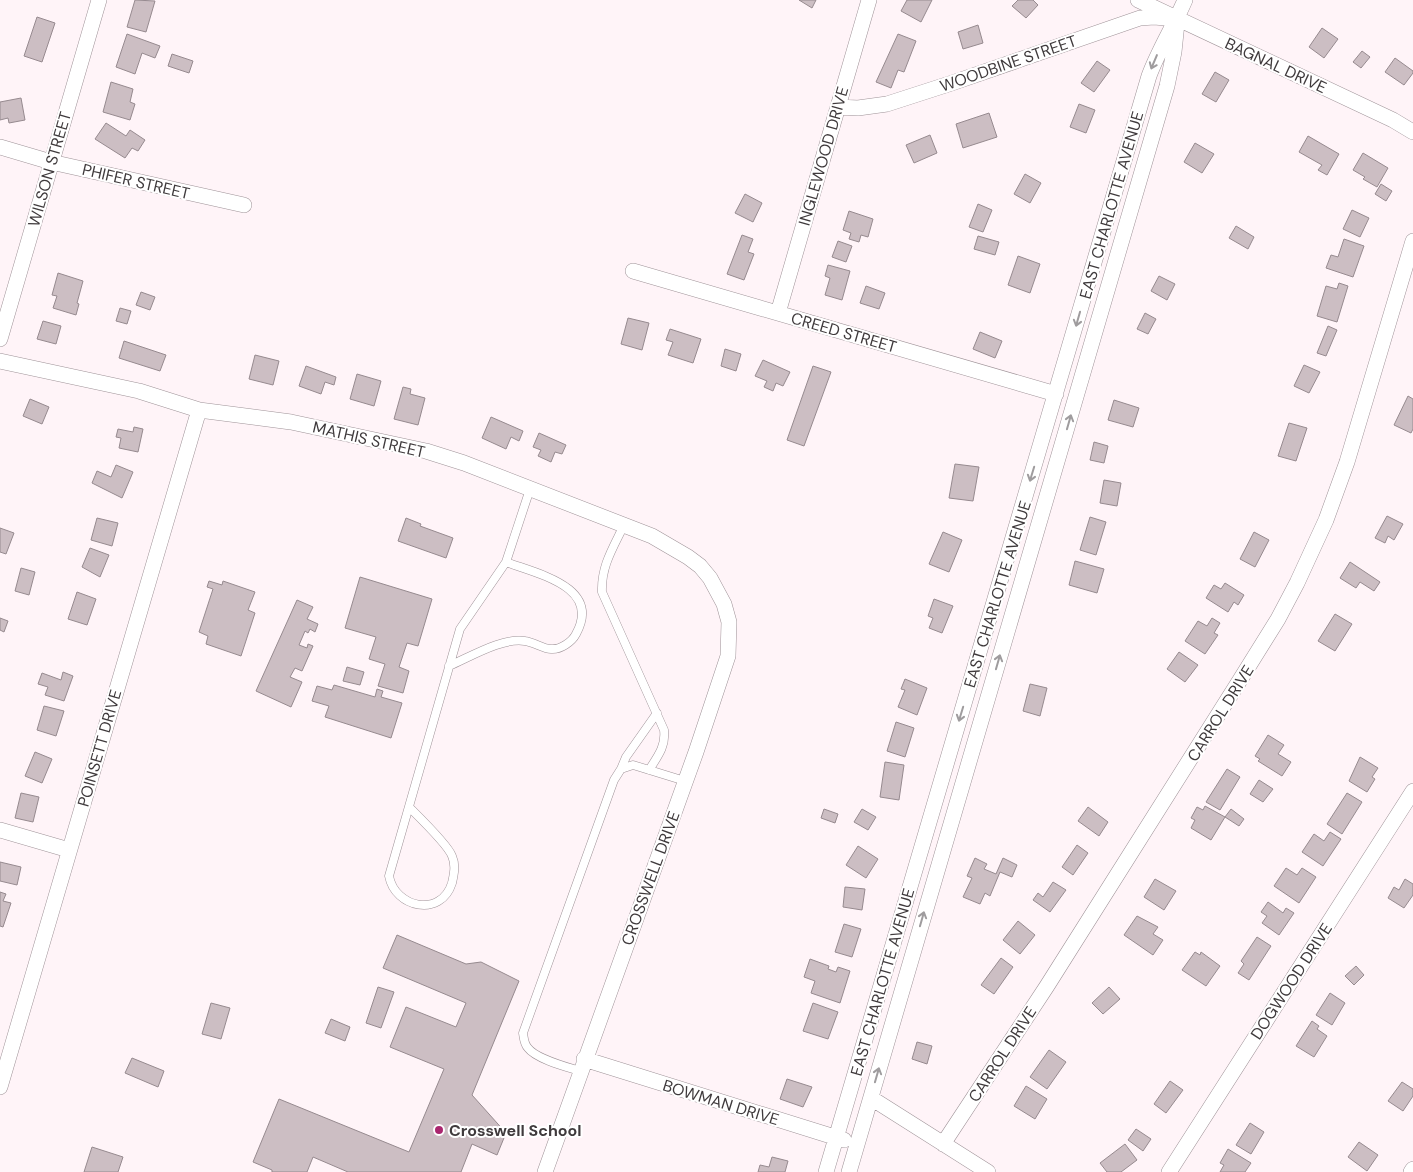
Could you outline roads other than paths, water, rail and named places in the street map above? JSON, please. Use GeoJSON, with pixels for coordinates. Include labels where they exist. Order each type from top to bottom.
{"type":"FeatureCollection","features":[{"type":"Feature","properties":{"kind":"street","name":"WILSON STREET"},"geometry":{"type":"LineString","coordinates":[[0,339],[99,0]]}},
{"type":"Feature","properties":{"kind":"street","name":"INGLEWOOD DRIVE"},"geometry":{"type":"LineString","coordinates":[[778,313],[869,0]]}},
{"type":"Feature","properties":{"kind":"street","name":"BAGNAL DRIVE"},"geometry":{"type":"LineString","coordinates":[[1138,0],[1393,120],[1413,132]]}},
{"type":"Feature","properties":{"kind":"street","name":"EAST CHARLOTTE AVENUE"},"geometry":{"type":"LineString","coordinates":[[826,1172],[1149,76],[1185,0]]}},
{"type":"Feature","properties":{"kind":"street","name":"WOODBINE STREET"},"geometry":{"type":"LineString","coordinates":[[838,106],[858,108],[888,104],[1140,18],[1177,19]]}},
{"type":"Feature","properties":{"kind":"street","name":"EAST CHARLOTTE AVENUE"},"geometry":{"type":"LineString","coordinates":[[849,1172],[1167,86],[1174,52],[1177,19]]}},
{"type":"Feature","properties":{"kind":"street","name":"PHIFER STREET"},"geometry":{"type":"LineString","coordinates":[[0,147],[52,162],[244,205]]}},
{"type":"Feature","properties":{"kind":"street","name":"CARROL DRIVE"},"geometry":{"type":"LineString","coordinates":[[943,1144],[1047,986],[1278,619],[1297,583],[1323,528],[1347,462],[1413,241]]}},
{"type":"Feature","properties":{"kind":"street","name":"CREED STREET"},"geometry":{"type":"LineString","coordinates":[[633,271],[1056,394]]}},
{"type":"Feature","properties":{"kind":"street","name":"MATHIS STREET"},"geometry":{"type":"LineString","coordinates":[[0,361],[139,391],[198,410],[291,422],[426,451],[464,463],[652,536],[700,566],[713,584]]}},
{"type":"Feature","properties":{"kind":"street","name":"POINSETT DRIVE"},"geometry":{"type":"LineString","coordinates":[[0,1088],[198,410]]}},
{"type":"Feature","properties":{"kind":"street","name":"CROSSWELL DRIVE"},"geometry":{"type":"LineString","coordinates":[[544,1172],[720,684],[728,656],[730,642],[729,622],[724,604],[713,584]]}},
{"type":"Feature","properties":{"kind":"street","name":"DOGWOOD DRIVE"},"geometry":{"type":"LineString","coordinates":[[1169,1172],[1413,791]]}},
{"type":"Feature","properties":{"kind":"street"},"geometry":{"type":"LineString","coordinates":[[0,830],[69,850]]}},
{"type":"Feature","properties":{"kind":"street","name":"BOWMAN DRIVE"},"geometry":{"type":"LineString","coordinates":[[582,1065],[857,1144]]}},
{"type":"Feature","properties":{"kind":"street"},"geometry":{"type":"LineString","coordinates":[[871,1098],[988,1172]]}},
{"type":"Feature","properties":{"kind":"lane"},"geometry":{"type":"LineString","coordinates":[[409,807],[452,856],[455,872],[449,891],[439,902],[427,906],[407,900],[396,893],[391,886],[389,876],[460,629],[506,562],[530,489]]}},
{"type":"Feature","properties":{"kind":"lane"},"geometry":{"type":"LineString","coordinates":[[624,525],[604,566],[602,592],[664,730],[666,740],[649,770]]}},
{"type":"Feature","properties":{"kind":"lane"},"geometry":{"type":"LineString","coordinates":[[449,666],[513,640],[526,641],[550,650],[566,645],[575,636],[582,620],[583,608],[569,588],[556,581],[506,562]]}},
{"type":"Feature","properties":{"kind":"lane"},"geometry":{"type":"LineString","coordinates":[[582,1065],[544,1058],[529,1051],[524,1043],[523,1033],[614,780],[626,757],[657,713]]}},
{"type":"Feature","properties":{"kind":"lane"},"geometry":{"type":"LineString","coordinates":[[621,769],[633,765],[685,781]]}},
{"type":"Feature","properties":{"kind":"place","name":"Crosswell School"},"geometry":{"type":"Point","coordinates":[439,1130]}}]}
